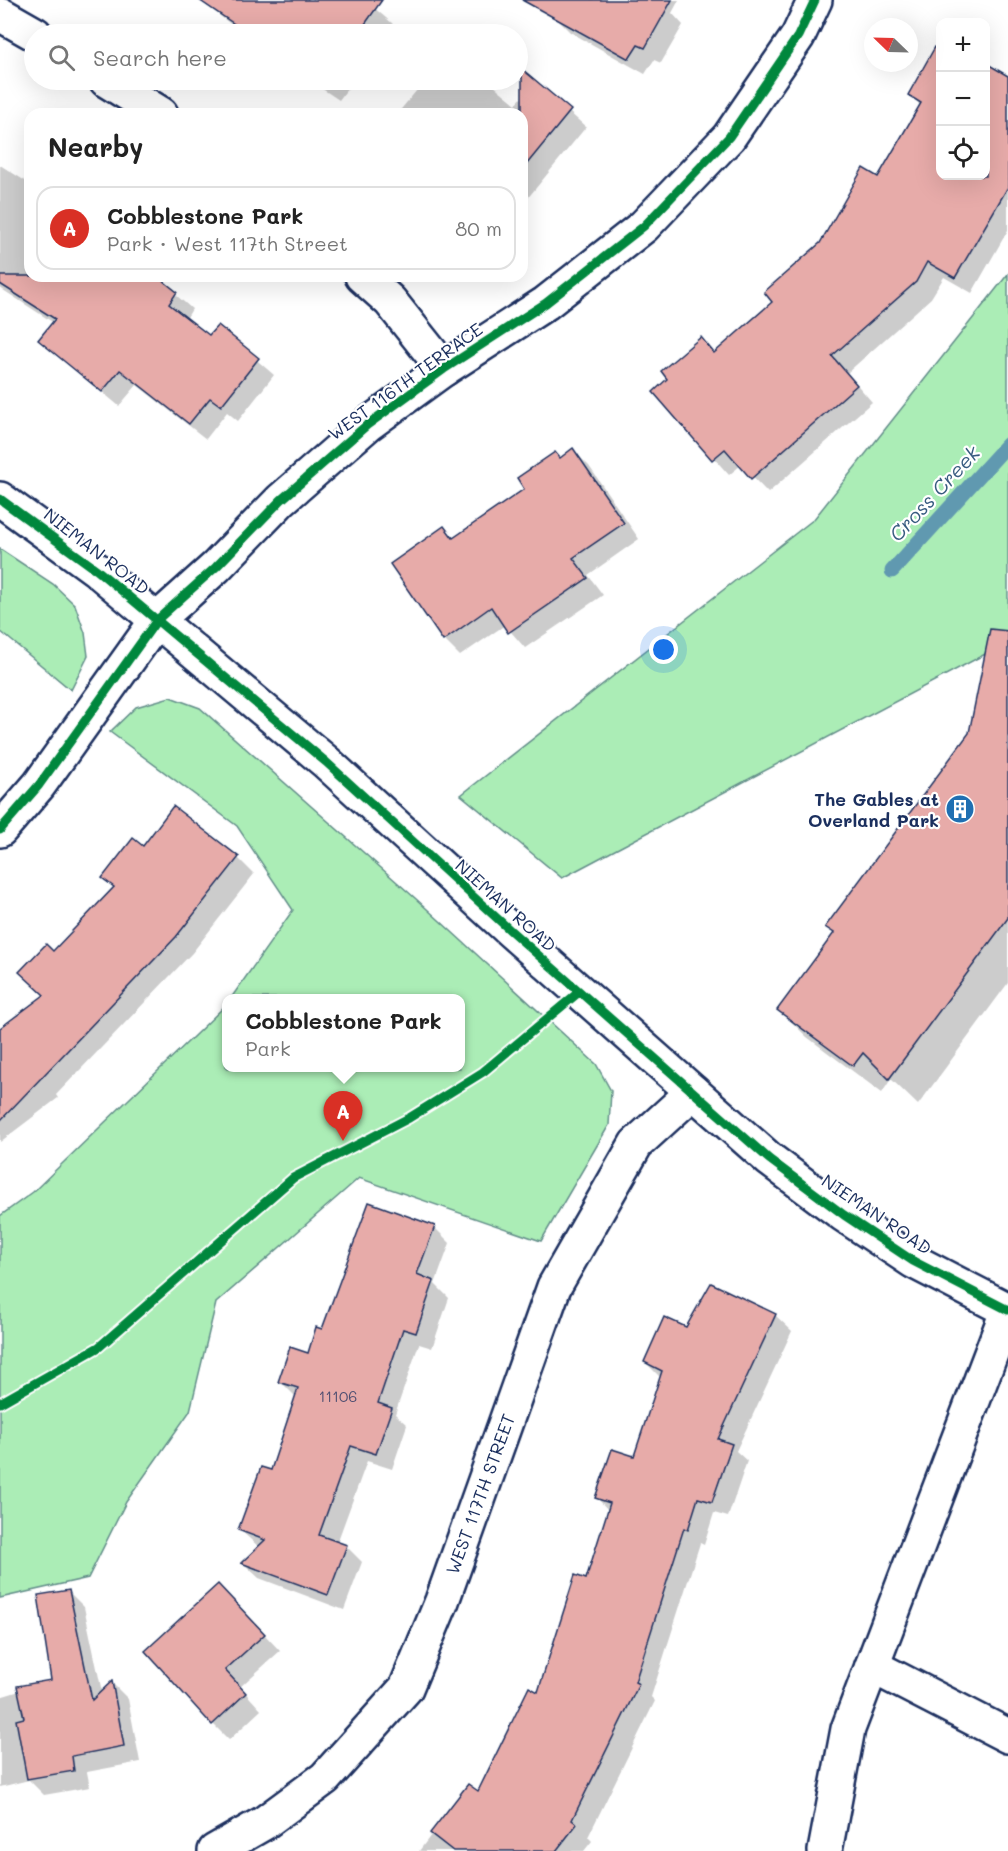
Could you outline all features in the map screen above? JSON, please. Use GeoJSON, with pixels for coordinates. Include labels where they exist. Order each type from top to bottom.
{"type":"FeatureCollection","features":[{"type":"Feature","properties":{"kind":"street","name":"WEST 116TH TERRACE"},"geometry":{"type":"LineString","coordinates":[[0,830],[39,785],[157,620],[216,567],[281,500],[367,425],[444,369],[546,303],[644,226],[729,137],[798,36],[815,0]]}},
{"type":"Feature","properties":{"kind":"street"},"geometry":{"type":"LineString","coordinates":[[0,14],[24,28]]}},
{"type":"Feature","properties":{"kind":"street"},"geometry":{"type":"LineString","coordinates":[[122,90],[151,108]]}},
{"type":"Feature","properties":{"kind":"street"},"geometry":{"type":"LineString","coordinates":[[369,282],[390,301],[444,369]]}},
{"type":"Feature","properties":{"kind":"street","name":"NIEMAN ROAD"},"geometry":{"type":"LineString","coordinates":[[0,499],[97,570],[326,762],[511,932],[769,1159],[844,1215],[913,1261],[1008,1310]]}},
{"type":"Feature","properties":{"kind":"street","name":"WEST 117TH STREET"},"geometry":{"type":"LineString","coordinates":[[215,1851],[264,1823],[325,1778],[406,1688],[442,1601],[554,1287],[636,1144],[693,1092]]}},
{"type":"Feature","properties":{"kind":"street"},"geometry":{"type":"LineString","coordinates":[[825,1851],[848,1729],[1008,1310]]}},
{"type":"Feature","properties":{"kind":"street"},"geometry":{"type":"LineString","coordinates":[[872,1666],[1008,1736]]}},
{"type":"Feature","properties":{"kind":"green space"},"geometry":{"type":"Polygon","coordinates":[[[1008,274],[1008,642],[562,878],[461,795],[814,519],[1008,274]]]}},
{"type":"Feature","properties":{"kind":"green space"},"geometry":{"type":"Polygon","coordinates":[[[0,549],[53,584],[75,605],[85,633],[88,656],[71,690],[0,631],[0,549]]]}},
{"type":"Feature","properties":{"kind":"green space"},"geometry":{"type":"Polygon","coordinates":[[[170,697],[200,708],[415,898],[596,1064],[611,1091],[609,1125],[541,1241],[359,1178],[216,1303],[190,1411],[126,1502],[88,1578],[0,1598],[0,1216],[33,1192],[222,1009],[222,1072],[465,1072],[465,994],[234,994],[293,910],[237,826],[110,732],[136,707],[170,697]]]}},
{"type":"Feature","properties":{"kind":"building"},"geometry":{"type":"Polygon","coordinates":[[[199,0],[382,0],[365,24],[234,24],[199,0]]]}},
{"type":"Feature","properties":{"kind":"building"},"geometry":{"type":"Polygon","coordinates":[[[522,0],[672,0],[645,48],[638,45],[629,59],[522,0]]]}},
{"type":"Feature","properties":{"kind":"building"},"geometry":{"type":"Polygon","coordinates":[[[936,45],[936,180],[990,180],[990,65],[1008,76],[1008,187],[955,278],[927,262],[916,282],[832,356],[857,385],[751,479],[725,449],[712,460],[653,392],[667,379],[661,371],[701,337],[714,353],[772,302],[764,292],[820,243],[863,168],[878,177],[921,103],[908,95],[936,45]]]}},
{"type":"Feature","properties":{"kind":"building"},"geometry":{"type":"Polygon","coordinates":[[[528,74],[571,110],[528,163],[528,108],[522,108],[522,90],[528,90],[528,74]]]}},
{"type":"Feature","properties":{"kind":"building"},"geometry":{"type":"Polygon","coordinates":[[[0,276],[24,276],[24,282],[164,282],[177,292],[169,304],[209,335],[218,325],[259,358],[221,406],[210,398],[189,424],[120,370],[102,392],[38,340],[55,319],[0,284],[0,276]]]}},
{"type":"Feature","properties":{"kind":"building"},"geometry":{"type":"Polygon","coordinates":[[[573,448],[624,523],[573,558],[588,578],[508,633],[491,607],[443,641],[390,564],[444,526],[453,538],[524,489],[517,478],[555,452],[560,458],[573,448]]]}},
{"type":"Feature","properties":{"kind":"building","name":"The Gables at Overland Park"},"geometry":{"type":"Polygon","coordinates":[[[990,629],[1008,631],[1008,918],[889,1079],[863,1053],[853,1066],[777,1010],[834,933],[825,927],[969,733],[990,629]]]}},
{"type":"Feature","properties":{"kind":"building"},"geometry":{"type":"Polygon","coordinates":[[[173,806],[239,857],[176,937],[0,1121],[0,1028],[44,995],[19,972],[46,944],[53,951],[114,887],[102,878],[133,838],[143,846],[173,806]]]}},
{"type":"Feature","properties":{"kind":"building"},"geometry":{"type":"Polygon","coordinates":[[[369,1202],[435,1226],[417,1274],[434,1281],[416,1333],[403,1329],[378,1403],[392,1408],[376,1454],[351,1446],[319,1535],[347,1545],[328,1595],[241,1563],[265,1540],[238,1530],[261,1467],[271,1470],[298,1388],[278,1382],[290,1347],[308,1353],[316,1327],[322,1329],[369,1202]]]}},
{"type":"Feature","properties":{"kind":"building"},"geometry":{"type":"Polygon","coordinates":[[[711,1283],[776,1314],[718,1439],[732,1444],[712,1502],[698,1498],[688,1530],[684,1528],[635,1682],[639,1684],[572,1820],[577,1824],[556,1851],[453,1851],[430,1833],[468,1784],[478,1791],[529,1687],[538,1692],[575,1575],[586,1579],[610,1503],[595,1498],[612,1449],[634,1456],[662,1371],[644,1362],[664,1317],[686,1327],[711,1283]]]}},
{"type":"Feature","properties":{"kind":"building"},"geometry":{"type":"Polygon","coordinates":[[[218,1584],[265,1634],[225,1670],[246,1693],[212,1725],[145,1651],[218,1584]]]}},
{"type":"Feature","properties":{"kind":"building"},"geometry":{"type":"Polygon","coordinates":[[[69,1590],[92,1700],[112,1681],[124,1746],[72,1756],[74,1771],[27,1779],[16,1720],[24,1718],[17,1686],[51,1680],[38,1595],[69,1590]]]}},
{"type":"Feature","properties":{"kind":"waterway","name":"Cross Creek"},"geometry":{"type":"LineString","coordinates":[[892,571],[1008,444]]}},
{"type":"Feature","properties":{"kind":"cycle path"},"geometry":{"type":"LineString","coordinates":[[0,830],[39,785],[157,620],[216,567],[281,500],[367,425],[444,369],[546,303],[644,226],[729,137],[798,36],[815,0]]}},
{"type":"Feature","properties":{"kind":"cycle path"},"geometry":{"type":"LineString","coordinates":[[0,499],[97,570],[326,762],[511,931],[769,1159],[844,1215],[913,1261],[1008,1310]]}},
{"type":"Feature","properties":{"kind":"cycle path"},"geometry":{"type":"LineString","coordinates":[[0,1403],[99,1347],[293,1178],[409,1118],[483,1072],[579,992]]}},
{"type":"Feature","properties":{"kind":"place","name":"The Gables at Overland Park"},"geometry":{"type":"Point","coordinates":[960,809]}},
{"type":"Feature","properties":{"kind":"place","name":"Cobblestone Park"},"geometry":{"type":"Point","coordinates":[343,1141]}}]}
